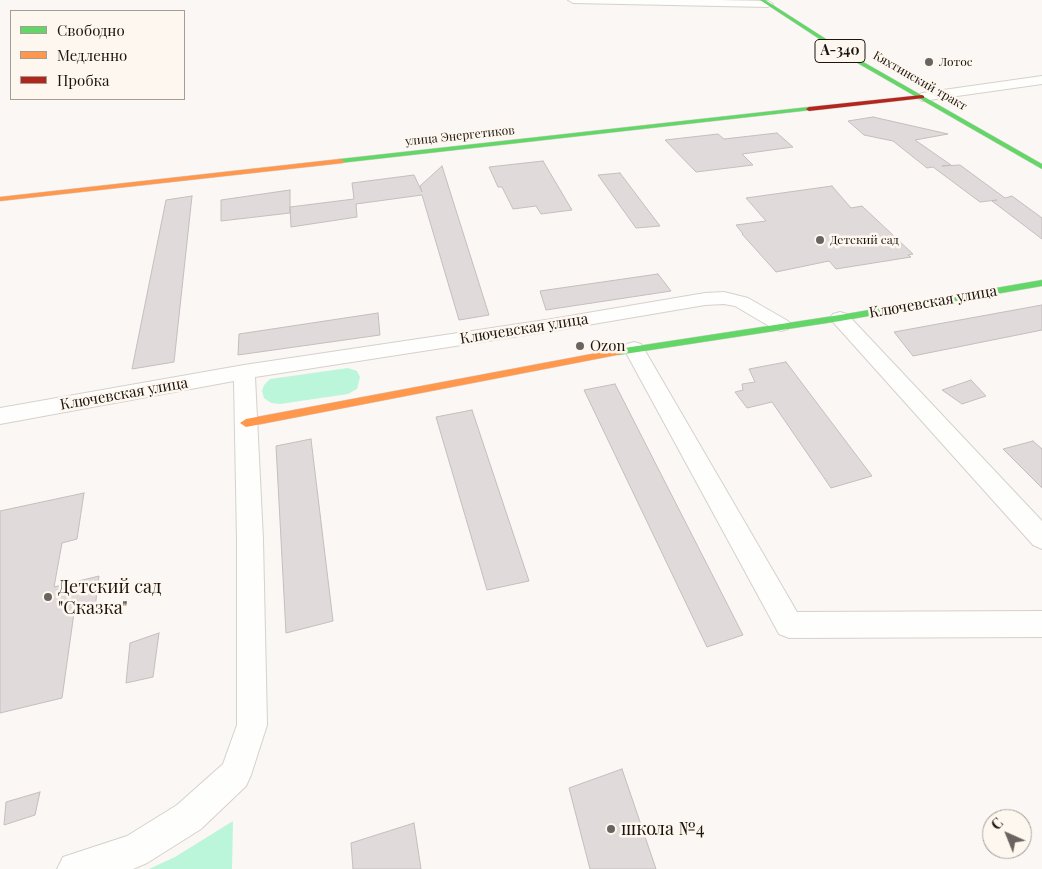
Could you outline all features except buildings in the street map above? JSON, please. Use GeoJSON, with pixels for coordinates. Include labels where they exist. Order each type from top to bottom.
{"type":"FeatureCollection","features":[{"type":"Feature","properties":{"kind":"main road","name":"Кяхтинский тракт"},"geometry":{"type":"LineString","coordinates":[[765,2],[849,56],[1042,167]]}},
{"type":"Feature","properties":{"kind":"main road","name":"улица Энергетиков"},"geometry":{"type":"LineString","coordinates":[[0,199],[922,97]]}},
{"type":"Feature","properties":{"kind":"main road","name":"Ключевская улица"},"geometry":{"type":"LineString","coordinates":[[781,325],[840,318],[1042,283]]}},
{"type":"Feature","properties":{"kind":"main road"},"geometry":{"type":"LineString","coordinates":[[246,423],[634,349],[781,325]]}},
{"type":"Feature","properties":{"kind":"street"},"geometry":{"type":"LineString","coordinates":[[573,0],[765,2]]}},
{"type":"Feature","properties":{"kind":"street"},"geometry":{"type":"LineString","coordinates":[[922,97],[1042,80]]}},
{"type":"Feature","properties":{"kind":"street","name":"Ключевская улица"},"geometry":{"type":"LineString","coordinates":[[0,416],[244,372],[552,325],[705,299],[724,298],[740,302],[781,325]]}},
{"type":"Feature","properties":{"kind":"street"},"geometry":{"type":"LineString","coordinates":[[840,318],[1042,538]]}},
{"type":"Feature","properties":{"kind":"street"},"geometry":{"type":"LineString","coordinates":[[634,349],[789,625],[1042,624]]}},
{"type":"Feature","properties":{"kind":"street"},"geometry":{"type":"LineString","coordinates":[[75,869],[135,851],[189,817],[235,775],[252,725],[250,540],[244,372]]}},
{"type":"Feature","properties":{"kind":"green space"},"geometry":{"type":"Polygon","coordinates":[[[348,368],[357,371],[360,377],[357,389],[348,394],[280,404],[271,403],[264,398],[262,391],[264,385],[270,379],[348,368]]]}},
{"type":"Feature","properties":{"kind":"green space"},"geometry":{"type":"Polygon","coordinates":[[[233,821],[232,869],[149,869],[175,857],[233,821]]]}},
{"type":"Feature","properties":{"kind":"traffic: fast"},"geometry":{"type":"LineString","coordinates":[[762,0],[849,56],[1042,167]]}},
{"type":"Feature","properties":{"kind":"traffic: fast"},"geometry":{"type":"LineString","coordinates":[[340,161],[809,109]]}},
{"type":"Feature","properties":{"kind":"traffic: fast"},"geometry":{"type":"LineString","coordinates":[[618,352],[840,318],[1042,283]]}},
{"type":"Feature","properties":{"kind":"traffic: slow"},"geometry":{"type":"LineString","coordinates":[[0,199],[340,161]]}},
{"type":"Feature","properties":{"kind":"traffic: slow"},"geometry":{"type":"LineString","coordinates":[[246,423],[618,352]]}},
{"type":"Feature","properties":{"kind":"traffic: jam"},"geometry":{"type":"LineString","coordinates":[[809,109],[922,97]]}},
{"type":"Feature","properties":{"kind":"place","name":"Лотос"},"geometry":{"type":"Point","coordinates":[929,62]}},
{"type":"Feature","properties":{"kind":"place","name":"Детский сад"},"geometry":{"type":"Point","coordinates":[820,240]}},
{"type":"Feature","properties":{"kind":"place","name":"Ozon"},"geometry":{"type":"Point","coordinates":[580,346]}},
{"type":"Feature","properties":{"kind":"place","name":"Детский сад \"Сказка\""},"geometry":{"type":"Point","coordinates":[48,597]}},
{"type":"Feature","properties":{"kind":"place","name":"школа №4"},"geometry":{"type":"Point","coordinates":[611,829]}}]}
